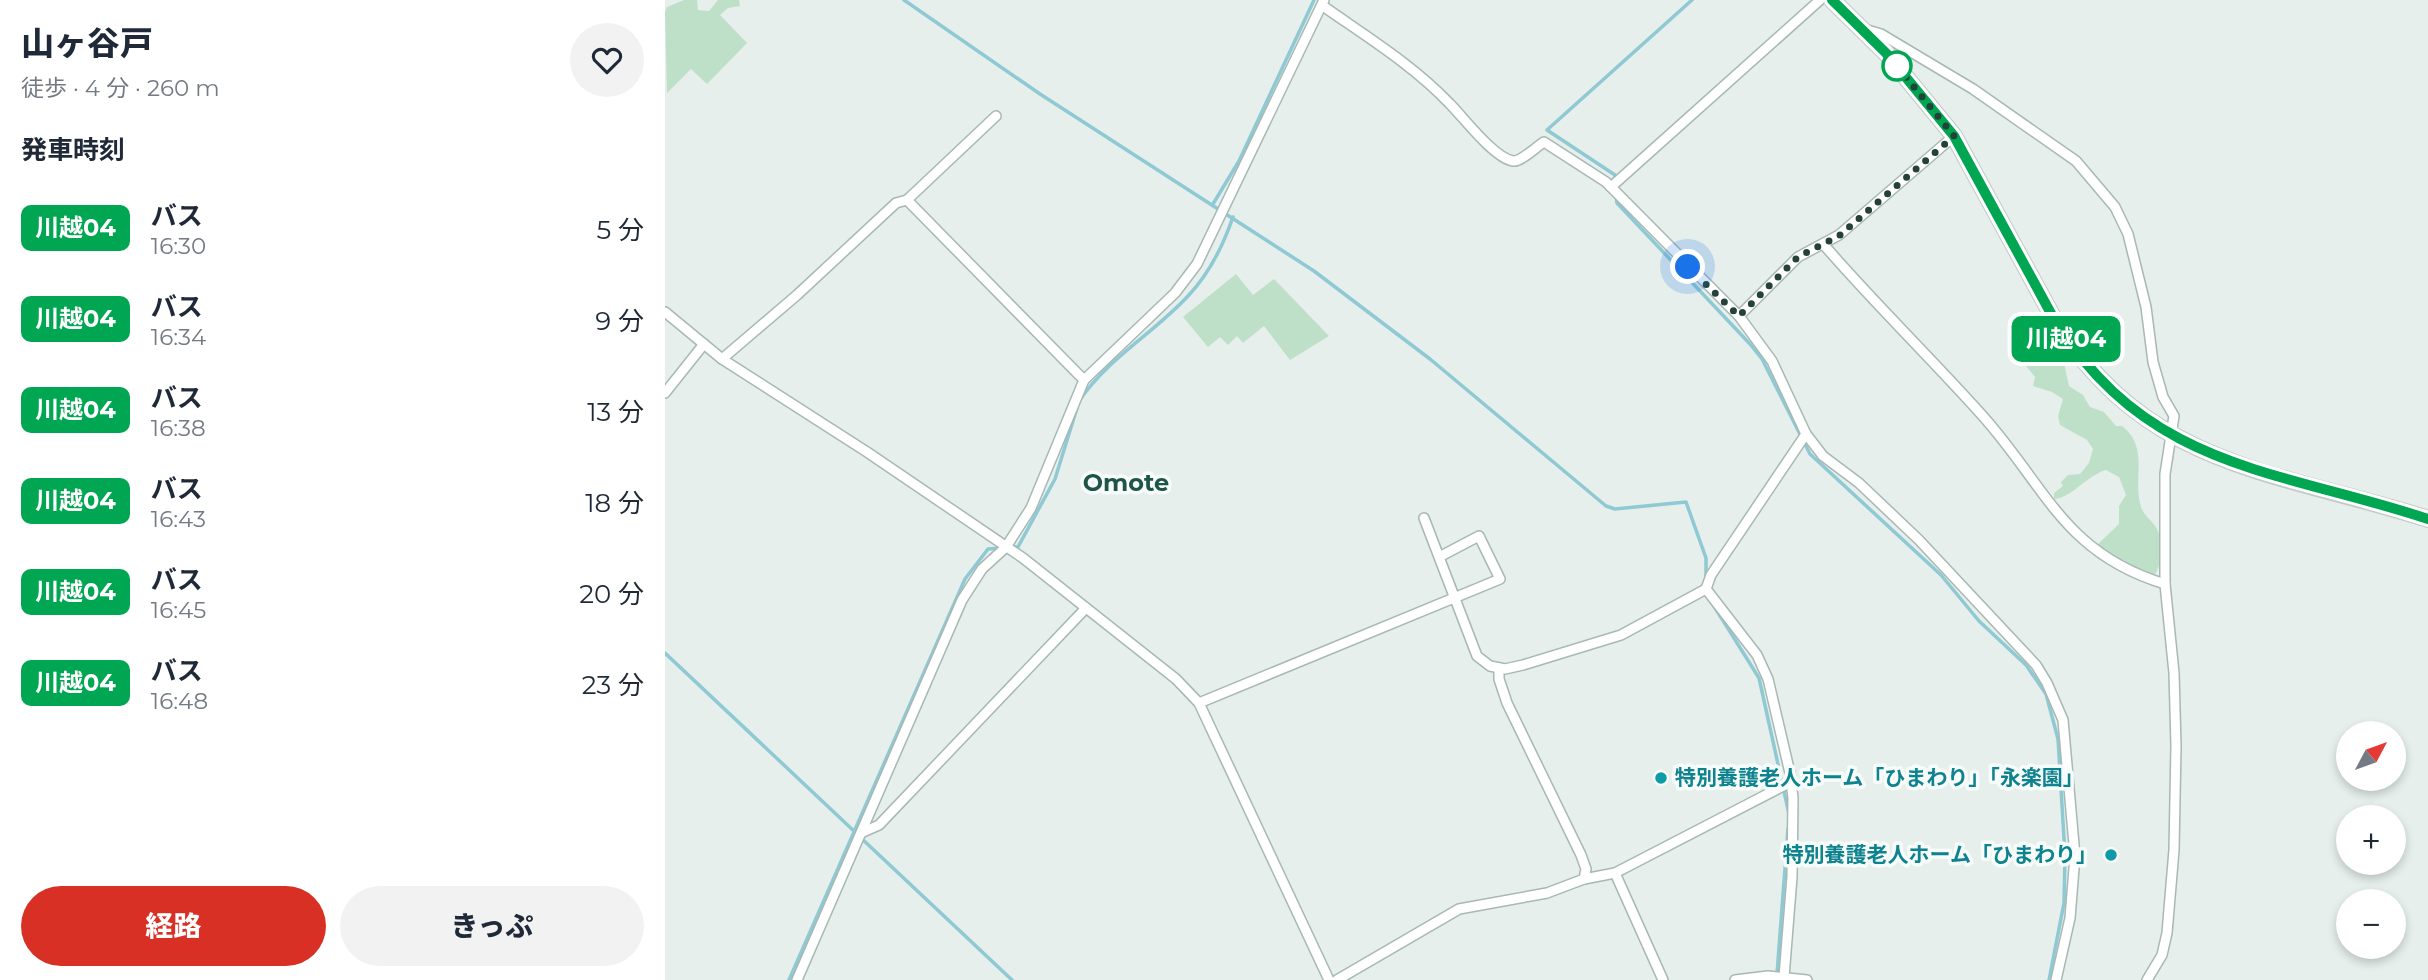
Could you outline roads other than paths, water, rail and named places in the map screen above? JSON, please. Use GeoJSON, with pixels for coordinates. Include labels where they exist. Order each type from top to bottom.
{"type":"FeatureCollection","features":[{"type":"Feature","properties":{"kind":"main road"},"geometry":{"type":"LineString","coordinates":[[1832,0],[1862,29],[1954,136],[2070,344],[2105,385],[2169,433],[2211,456],[2241,467],[2428,519]]}},
{"type":"Feature","properties":{"kind":"street"},"geometry":{"type":"LineString","coordinates":[[1611,187],[1820,0]]}},
{"type":"Feature","properties":{"kind":"street"},"geometry":{"type":"LineString","coordinates":[[797,980],[962,600],[982,569],[1006,547],[1044,480],[1066,417],[1083,380],[1175,293],[1198,264],[1324,3],[1411,69],[1450,103],[1497,153],[1513,161],[1519,160],[1544,142],[1611,187],[1739,316],[1772,361],[1806,434],[1823,456],[1859,483],[1951,573],[2036,665],[2063,720],[2075,856],[2070,918],[2056,980]]}},
{"type":"Feature","properties":{"kind":"street"},"geometry":{"type":"LineString","coordinates":[[1862,29],[1881,34],[1930,63],[2049,140],[2076,161],[2115,207],[2136,264],[2146,307],[2153,362],[2163,397],[2174,416],[2169,433],[2165,474],[2165,584],[2174,673],[2177,796],[2167,933],[2162,955],[2147,980]]}},
{"type":"Feature","properties":{"kind":"street"},"geometry":{"type":"LineString","coordinates":[[722,359],[797,295],[896,203],[907,200],[996,116]]}},
{"type":"Feature","properties":{"kind":"street"},"geometry":{"type":"LineString","coordinates":[[1739,316],[1798,257],[1825,245],[1954,136]]}},
{"type":"Feature","properties":{"kind":"street"},"geometry":{"type":"LineString","coordinates":[[907,200],[1083,380]]}},
{"type":"Feature","properties":{"kind":"street"},"geometry":{"type":"LineString","coordinates":[[1825,245],[1872,301],[1988,422],[2073,533],[2131,574],[2165,584]]}},
{"type":"Feature","properties":{"kind":"street"},"geometry":{"type":"LineString","coordinates":[[665,312],[722,359],[867,452],[1006,547],[1176,679],[1199,704],[1329,980]]}},
{"type":"Feature","properties":{"kind":"street"},"geometry":{"type":"LineString","coordinates":[[665,393],[704,344]]}},
{"type":"Feature","properties":{"kind":"street"},"geometry":{"type":"LineString","coordinates":[[1425,519],[1477,656],[1490,666],[1499,668],[1523,665],[1621,635],[1706,589],[1711,575],[1806,434]]}},
{"type":"Feature","properties":{"kind":"street"},"geometry":{"type":"LineString","coordinates":[[1199,704],[1500,579],[1479,536],[1441,556]]}},
{"type":"Feature","properties":{"kind":"street"},"geometry":{"type":"LineString","coordinates":[[1706,589],[1757,655],[1791,782],[1792,877],[1784,977]]}},
{"type":"Feature","properties":{"kind":"street"},"geometry":{"type":"LineString","coordinates":[[860,833],[879,825],[1086,608]]}},
{"type":"Feature","properties":{"kind":"street"},"geometry":{"type":"LineString","coordinates":[[1499,668],[1499,679],[1507,703],[1581,855],[1586,869],[1584,879]]}},
{"type":"Feature","properties":{"kind":"street"},"geometry":{"type":"LineString","coordinates":[[1337,980],[1459,909],[1547,893],[1584,879],[1615,873],[1791,782]]}},
{"type":"Feature","properties":{"kind":"street"},"geometry":{"type":"LineString","coordinates":[[1615,873],[1663,980]]}},
{"type":"Feature","properties":{"kind":"street"},"geometry":{"type":"LineString","coordinates":[[1735,980],[1755,976],[1807,980]]}},
{"type":"Feature","properties":{"kind":"waterway"},"geometry":{"type":"LineString","coordinates":[[904,0],[1040,94],[1314,271],[1430,359],[1606,506],[1615,509],[1686,502],[1706,558],[1706,581]]}},
{"type":"Feature","properties":{"kind":"waterway"},"geometry":{"type":"LineString","coordinates":[[1213,204],[1239,161],[1314,0]]}},
{"type":"Feature","properties":{"kind":"waterway"},"geometry":{"type":"LineString","coordinates":[[1615,180],[1615,175],[1547,130],[1692,0]]}},
{"type":"Feature","properties":{"kind":"waterway"},"geometry":{"type":"LineString","coordinates":[[1616,195],[1617,203],[1762,359],[1810,454],[1941,575],[1979,621],[2026,665],[2046,694],[2058,739],[2065,855],[2064,903],[2049,980]]}},
{"type":"Feature","properties":{"kind":"waterway"},"geometry":{"type":"LineString","coordinates":[[1079,401],[1103,372],[1196,287],[1215,259],[1233,217]]}},
{"type":"Feature","properties":{"kind":"waterway"},"geometry":{"type":"LineString","coordinates":[[1013,547],[1018,547],[1055,479],[1077,408]]}},
{"type":"Feature","properties":{"kind":"waterway"},"geometry":{"type":"LineString","coordinates":[[789,980],[965,579],[988,549],[1002,548]]}},
{"type":"Feature","properties":{"kind":"waterway"},"geometry":{"type":"LineString","coordinates":[[1707,595],[1759,678],[1789,814]]}},
{"type":"Feature","properties":{"kind":"waterway"},"geometry":{"type":"LineString","coordinates":[[665,653],[855,832]]}},
{"type":"Feature","properties":{"kind":"waterway"},"geometry":{"type":"LineString","coordinates":[[1777,974],[1788,829]]}},
{"type":"Feature","properties":{"kind":"waterway"},"geometry":{"type":"LineString","coordinates":[[860,837],[1012,980]]}},
{"type":"Feature","properties":{"kind":"place","name":"特別養護老人ホーム「ひまわり」「永楽園」"},"geometry":{"type":"Point","coordinates":[1661,778]}},
{"type":"Feature","properties":{"kind":"place","name":"特別養護老人ホーム「ひまわり」"},"geometry":{"type":"Point","coordinates":[2111,855]}},
{"type":"Feature","properties":{"kind":"district","name":"Omote"},"geometry":{"type":"Point","coordinates":[1126,483]}}]}
